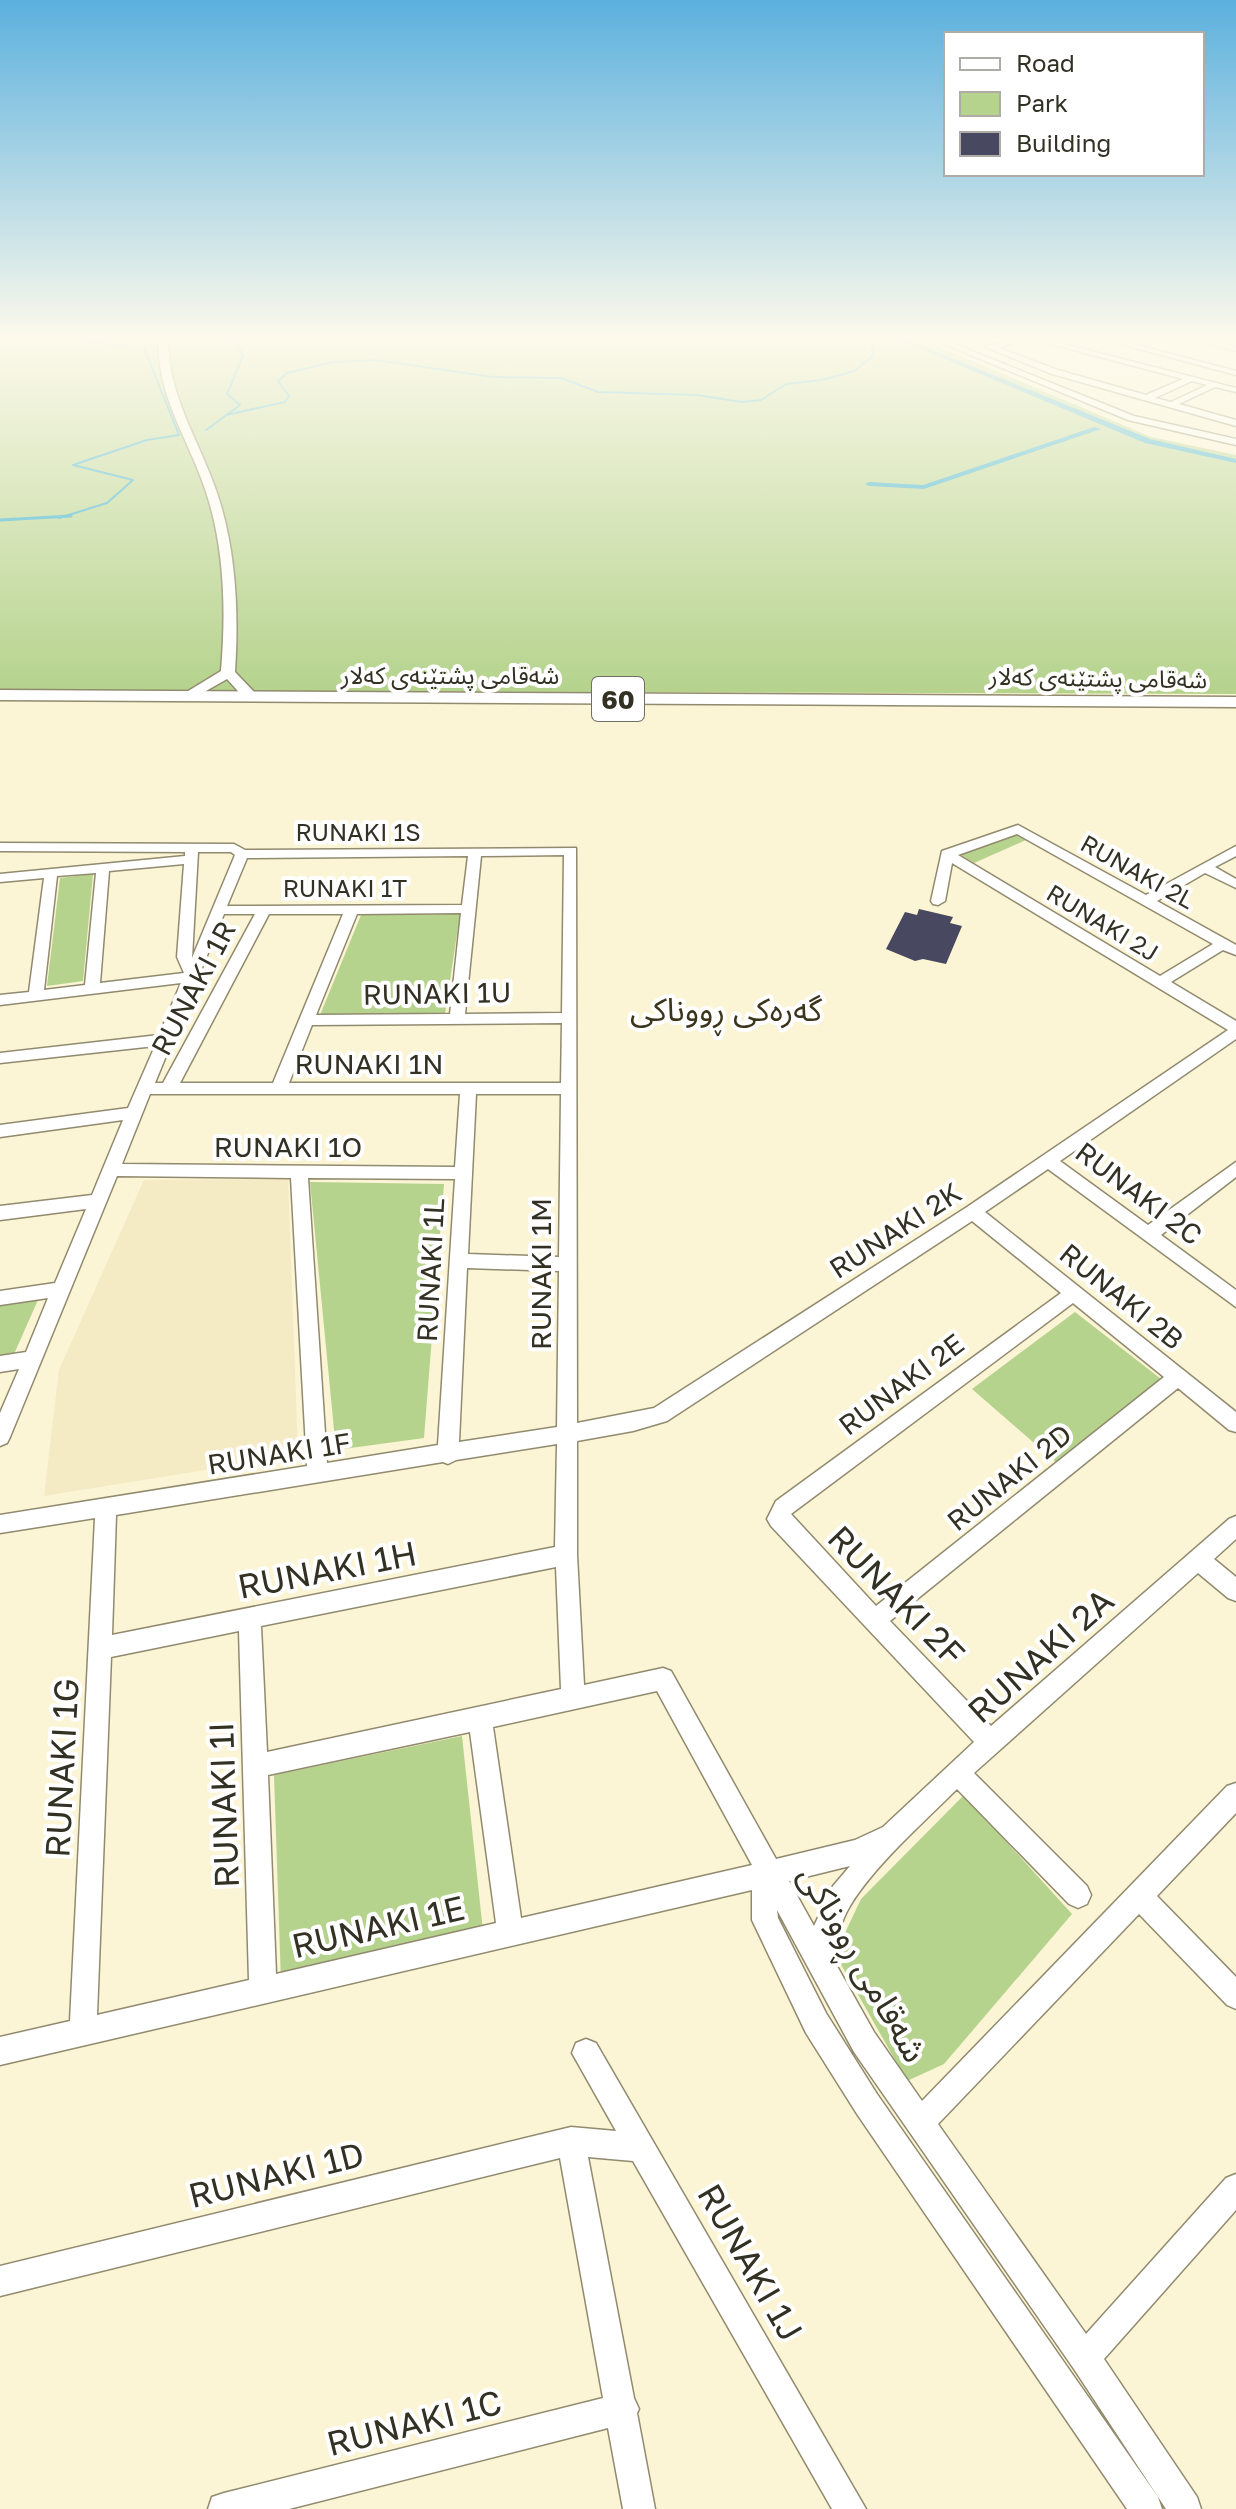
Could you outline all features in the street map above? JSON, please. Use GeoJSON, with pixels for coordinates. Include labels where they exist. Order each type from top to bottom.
{"type":"FeatureCollection","features":[{"type":"Feature","properties":{"kind":"highway","name":"شەقامی پشتێنەی کەلار"},"geometry":{"type":"LineString","coordinates":[[0,695],[1236,715]]}},
{"type":"Feature","properties":{"kind":"highway","name":"شەقامی پشتێنەی کەلار"},"geometry":{"type":"LineString","coordinates":[[0,711],[1236,702]]}},
{"type":"Feature","properties":{"kind":"main road"},"geometry":{"type":"LineString","coordinates":[[196,456],[220,525],[228,673],[251,697]]}},
{"type":"Feature","properties":{"kind":"main road"},"geometry":{"type":"LineString","coordinates":[[187,696],[228,673]]}},
{"type":"Feature","properties":{"kind":"street","name":"RUNAKI 2L"},"geometry":{"type":"LineString","coordinates":[[947,854],[1018,829],[1230,948]]}},
{"type":"Feature","properties":{"kind":"street"},"geometry":{"type":"LineString","coordinates":[[0,847],[192,853]]}},
{"type":"Feature","properties":{"kind":"street","name":"RUNAKI 1S"},"geometry":{"type":"LineString","coordinates":[[192,853],[234,848],[242,854],[571,851]]}},
{"type":"Feature","properties":{"kind":"street"},"geometry":{"type":"LineString","coordinates":[[1146,901],[1236,850]]}},
{"type":"Feature","properties":{"kind":"street","name":"RUNAKI 1M"},"geometry":{"type":"LineString","coordinates":[[571,851],[566,1555],[573,1696]]}},
{"type":"Feature","properties":{"kind":"street"},"geometry":{"type":"LineString","coordinates":[[457,1019],[475,852]]}},
{"type":"Feature","properties":{"kind":"street"},"geometry":{"type":"LineString","coordinates":[[0,878],[103,868],[192,853]]}},
{"type":"Feature","properties":{"kind":"street"},"geometry":{"type":"LineString","coordinates":[[192,853],[184,957],[193,977]]}},
{"type":"Feature","properties":{"kind":"street"},"geometry":{"type":"LineString","coordinates":[[0,1437],[242,854]]}},
{"type":"Feature","properties":{"kind":"street"},"geometry":{"type":"LineString","coordinates":[[938,901],[947,854]]}},
{"type":"Feature","properties":{"kind":"street","name":"RUNAKI 2J"},"geometry":{"type":"LineString","coordinates":[[947,854],[1236,1030]]}},
{"type":"Feature","properties":{"kind":"street"},"geometry":{"type":"LineString","coordinates":[[92,989],[103,868]]}},
{"type":"Feature","properties":{"kind":"street"},"geometry":{"type":"LineString","coordinates":[[1206,868],[1236,884]]}},
{"type":"Feature","properties":{"kind":"street"},"geometry":{"type":"LineString","coordinates":[[36,996],[51,873]]}},
{"type":"Feature","properties":{"kind":"street"},"geometry":{"type":"LineString","coordinates":[[278,1090],[352,909]]}},
{"type":"Feature","properties":{"kind":"street","name":"RUNAKI 1T"},"geometry":{"type":"LineString","coordinates":[[221,910],[468,909]]}},
{"type":"Feature","properties":{"kind":"street","name":"RUNAKI 1R"},"geometry":{"type":"LineString","coordinates":[[168,1090],[264,910]]}},
{"type":"Feature","properties":{"kind":"street"},"geometry":{"type":"LineString","coordinates":[[1160,982],[1230,948]]}},
{"type":"Feature","properties":{"kind":"street"},"geometry":{"type":"LineString","coordinates":[[0,1000],[193,977]]}},
{"type":"Feature","properties":{"kind":"street","name":"RUNAKI 1U"},"geometry":{"type":"LineString","coordinates":[[306,1020],[569,1018]]}},
{"type":"Feature","properties":{"kind":"street","name":"RUNAKI 2K"},"geometry":{"type":"LineString","coordinates":[[567,1435],[660,1415],[973,1212],[1236,1030]]}},
{"type":"Feature","properties":{"kind":"street"},"geometry":{"type":"LineString","coordinates":[[0,1058],[167,1039]]}},
{"type":"Feature","properties":{"kind":"street","name":"RUNAKI 1N"},"geometry":{"type":"LineString","coordinates":[[146,1089],[569,1088]]}},
{"type":"Feature","properties":{"kind":"street","name":"RUNAKI 1L"},"geometry":{"type":"LineString","coordinates":[[448,1455],[468,1089]]}},
{"type":"Feature","properties":{"kind":"street"},"geometry":{"type":"LineString","coordinates":[[0,1131],[136,1113]]}},
{"type":"Feature","properties":{"kind":"street","name":"RUNAKI 2C"},"geometry":{"type":"LineString","coordinates":[[1047,1160],[1236,1300]]}},
{"type":"Feature","properties":{"kind":"street"},"geometry":{"type":"LineString","coordinates":[[1148,1235],[1236,1168]]}},
{"type":"Feature","properties":{"kind":"street","name":"RUNAKI 1O"},"geometry":{"type":"LineString","coordinates":[[112,1170],[463,1173]]}},
{"type":"Feature","properties":{"kind":"street"},"geometry":{"type":"LineString","coordinates":[[299,1173],[318,1475]]}},
{"type":"Feature","properties":{"kind":"street"},"geometry":{"type":"LineString","coordinates":[[0,1213],[99,1201]]}},
{"type":"Feature","properties":{"kind":"street","name":"RUNAKI 2B"},"geometry":{"type":"LineString","coordinates":[[973,1212],[1236,1424]]}},
{"type":"Feature","properties":{"kind":"street"},"geometry":{"type":"LineString","coordinates":[[458,1261],[568,1264]]}},
{"type":"Feature","properties":{"kind":"street"},"geometry":{"type":"LineString","coordinates":[[0,1298],[62,1289]]}},
{"type":"Feature","properties":{"kind":"street","name":"RUNAKI 2E"},"geometry":{"type":"LineString","coordinates":[[785,1529],[778,1519],[783,1508],[1074,1293]]}},
{"type":"Feature","properties":{"kind":"street"},"geometry":{"type":"LineString","coordinates":[[0,1364],[33,1359]]}},
{"type":"Feature","properties":{"kind":"street","name":"RUNAKI 2D"},"geometry":{"type":"LineString","coordinates":[[875,1620],[1178,1377]]}},
{"type":"Feature","properties":{"kind":"street","name":"RUNAKI 1F"},"geometry":{"type":"LineString","coordinates":[[0,1524],[567,1435]]}},
{"type":"Feature","properties":{"kind":"street","name":"RUNAKI 1G"},"geometry":{"type":"LineString","coordinates":[[83,2031],[106,1508]]}},
{"type":"Feature","properties":{"kind":"street","name":"RUNAKI 2A"},"geometry":{"type":"LineString","coordinates":[[819,1962],[827,1926],[842,1895],[892,1836],[957,1772],[1236,1526]]}},
{"type":"Feature","properties":{"kind":"street","name":"RUNAKI 2F"},"geometry":{"type":"LineString","coordinates":[[785,1529],[992,1744]]}},
{"type":"Feature","properties":{"kind":"street","name":"RUNAKI 1H"},"geometry":{"type":"LineString","coordinates":[[101,1648],[566,1555]]}},
{"type":"Feature","properties":{"kind":"street"},"geometry":{"type":"LineString","coordinates":[[1198,1559],[1236,1591]]}},
{"type":"Feature","properties":{"kind":"street","name":"RUNAKI 1I"},"geometry":{"type":"LineString","coordinates":[[250,1619],[263,1990]]}},
{"type":"Feature","properties":{"kind":"street"},"geometry":{"type":"LineString","coordinates":[[256,1766],[663,1679],[772,1871]]}},
{"type":"Feature","properties":{"kind":"street"},"geometry":{"type":"LineString","coordinates":[[480,1717],[510,1932]]}},
{"type":"Feature","properties":{"kind":"street"},"geometry":{"type":"LineString","coordinates":[[957,1772],[1078,1895]]}},
{"type":"Feature","properties":{"kind":"street"},"geometry":{"type":"LineString","coordinates":[[921,2122],[1236,1795]]}},
{"type":"Feature","properties":{"kind":"street","name":"RUNAKI 1E"},"geometry":{"type":"LineString","coordinates":[[0,2051],[857,1852],[892,1836]]}},
{"type":"Feature","properties":{"kind":"street","name":"شەقامی ڕووناکی"},"geometry":{"type":"LineString","coordinates":[[772,1871],[864,2042],[1085,2358],[1185,2509]]}},
{"type":"Feature","properties":{"kind":"street","name":"شەقامی ڕووناکی"},"geometry":{"type":"LineString","coordinates":[[772,1871],[763,1893],[765,1920],[816,2023],[867,2104],[1146,2509]]}},
{"type":"Feature","properties":{"kind":"street"},"geometry":{"type":"LineString","coordinates":[[1139,1896],[1236,1996]]}},
{"type":"Feature","properties":{"kind":"street","name":"RUNAKI 1J"},"geometry":{"type":"LineString","coordinates":[[586,2053],[850,2509]]}},
{"type":"Feature","properties":{"kind":"street"},"geometry":{"type":"LineString","coordinates":[[571,2141],[623,2409],[639,2509]]}},
{"type":"Feature","properties":{"kind":"street","name":"RUNAKI 1D"},"geometry":{"type":"LineString","coordinates":[[0,2281],[571,2141],[641,2148]]}},
{"type":"Feature","properties":{"kind":"street"},"geometry":{"type":"LineString","coordinates":[[1085,2358],[1236,2188]]}},
{"type":"Feature","properties":{"kind":"street","name":"RUNAKI 1C"},"geometry":{"type":"LineString","coordinates":[[224,2509],[623,2409]]}},
{"type":"Feature","properties":{"kind":"shaded area"},"geometry":{"type":"Polygon","coordinates":[[[288,1179],[298,1455],[44,1496],[59,1370],[144,1180],[288,1179]]]}},
{"type":"Feature","properties":{"kind":"green space"},"geometry":{"type":"Polygon","coordinates":[[[0,456],[1236,456],[1236,694],[0,690],[0,456]]]}},
{"type":"Feature","properties":{"kind":"green space"},"geometry":{"type":"Polygon","coordinates":[[[1015,834],[1026,840],[974,863],[961,855],[1015,834]]]}},
{"type":"Feature","properties":{"kind":"green space"},"geometry":{"type":"Polygon","coordinates":[[[93,874],[83,981],[47,986],[60,878],[93,874]]]}},
{"type":"Feature","properties":{"kind":"green space"},"geometry":{"type":"Polygon","coordinates":[[[460,914],[445,1014],[320,1015],[361,915],[460,914]]]}},
{"type":"Feature","properties":{"kind":"green space"},"geometry":{"type":"Polygon","coordinates":[[[310,1182],[444,1184],[424,1438],[336,1450],[310,1182]]]}},
{"type":"Feature","properties":{"kind":"green space"},"geometry":{"type":"Polygon","coordinates":[[[38,1300],[14,1354],[0,1356],[0,1306],[38,1300]]]}},
{"type":"Feature","properties":{"kind":"green space"},"geometry":{"type":"Polygon","coordinates":[[[1075,1312],[1161,1379],[1057,1463],[972,1389],[1075,1312]]]}},
{"type":"Feature","properties":{"kind":"green space"},"geometry":{"type":"Polygon","coordinates":[[[462,1736],[483,1931],[281,1982],[274,1775],[462,1736]]]}},
{"type":"Feature","properties":{"kind":"green space"},"geometry":{"type":"Polygon","coordinates":[[[964,1795],[1072,1914],[944,2064],[907,2081],[835,1954],[861,1899],[964,1795]]]}},
{"type":"Feature","properties":{"kind":"building"},"geometry":{"type":"Polygon","coordinates":[[[919,909],[953,917],[950,923],[962,926],[946,964],[923,959],[915,961],[886,949],[905,912],[917,915],[919,909]]]}},
{"type":"Feature","properties":{"kind":"waterway"},"geometry":{"type":"LineString","coordinates":[[64,516],[107,503],[133,480],[73,465],[99,456]]}},
{"type":"Feature","properties":{"kind":"waterway"},"geometry":{"type":"LineString","coordinates":[[869,484],[924,487],[1016,456]]}},
{"type":"Feature","properties":{"kind":"waterway"},"geometry":{"type":"LineString","coordinates":[[1214,456],[1236,461]]}},
{"type":"Feature","properties":{"kind":"waterway"},"geometry":{"type":"LineString","coordinates":[[0,520],[64,516]]}},
{"type":"Feature","properties":{"kind":"waterway"},"geometry":{"type":"LineString","coordinates":[[59,518],[64,516]]}},
{"type":"Feature","properties":{"kind":"waterway"},"geometry":{"type":"LineString","coordinates":[[64,516],[71,516]]}},
{"type":"Feature","properties":{"kind":"district","name":"گەرەکی ڕووناکی"},"geometry":{"type":"Point","coordinates":[726,1009]}}]}
